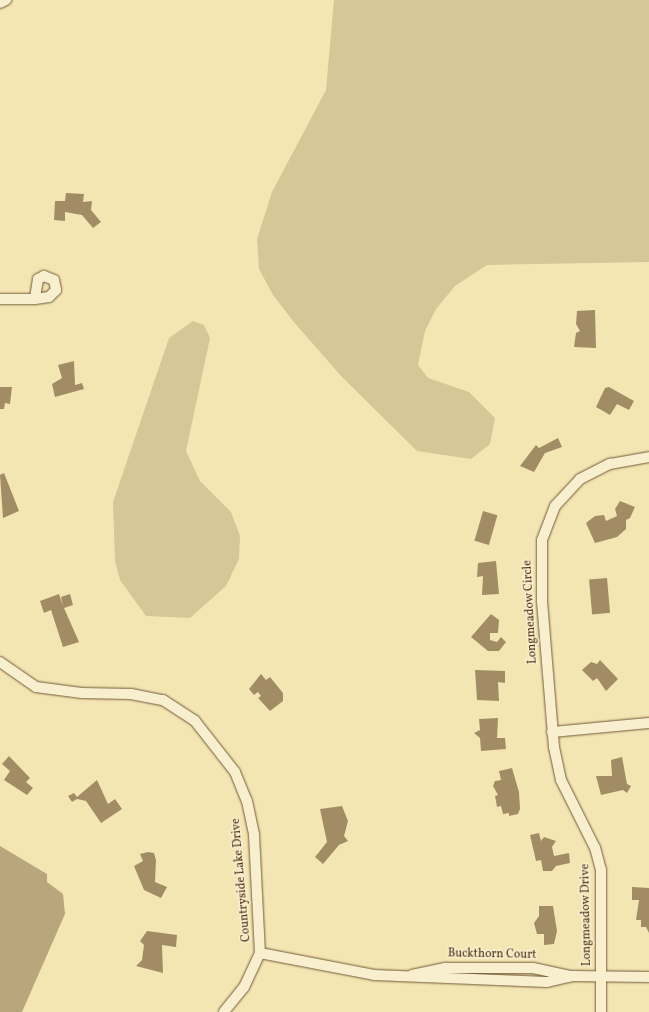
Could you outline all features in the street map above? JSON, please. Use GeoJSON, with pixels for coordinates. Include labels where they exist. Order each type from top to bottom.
{"type":"FeatureCollection","features":[{"type":"Feature","properties":{"kind":"street"},"geometry":{"type":"LineString","coordinates":[[0,3],[6,0]]}},
{"type":"Feature","properties":{"kind":"street"},"geometry":{"type":"LineString","coordinates":[[0,299],[35,299]]}},
{"type":"Feature","properties":{"kind":"street","name":"Longmeadow Circle"},"geometry":{"type":"LineString","coordinates":[[552,732],[540,561],[546,525],[563,495],[580,479],[610,464],[649,457]]}},
{"type":"Feature","properties":{"kind":"street","name":"Countryside Lake Drive"},"geometry":{"type":"LineString","coordinates":[[0,662],[14,676],[42,688],[131,694],[163,700],[195,721],[214,742],[235,772],[250,813],[260,953],[244,987],[224,1012]]}},
{"type":"Feature","properties":{"kind":"street"},"geometry":{"type":"LineString","coordinates":[[552,732],[649,723]]}},
{"type":"Feature","properties":{"kind":"street","name":"Longmeadow Drive"},"geometry":{"type":"LineString","coordinates":[[552,732],[562,780],[599,859],[601,1012]]}},
{"type":"Feature","properties":{"kind":"street","name":"Buckthorn Court"},"geometry":{"type":"LineString","coordinates":[[260,953],[374,974],[412,975],[446,968],[525,968],[572,976],[649,977]]}},
{"type":"Feature","properties":{"kind":"shaded area"},"geometry":{"type":"Polygon","coordinates":[[[334,0],[649,0],[649,262],[487,265],[455,286],[436,309],[425,331],[418,365],[428,378],[469,392],[495,418],[490,444],[471,459],[417,451],[341,376],[293,321],[273,295],[259,269],[257,239],[272,192],[326,90],[334,0]]]}},
{"type":"Feature","properties":{"kind":"shaded area"},"geometry":{"type":"Polygon","coordinates":[[[193,321],[204,325],[210,338],[186,451],[200,481],[231,512],[240,536],[239,559],[226,586],[190,618],[146,616],[120,580],[115,561],[113,502],[169,338],[193,321]]]}},
{"type":"Feature","properties":{"kind":"shaded area"},"geometry":{"type":"Polygon","coordinates":[[[0,846],[47,874],[47,882],[63,894],[65,914],[22,1012],[0,1012],[0,846]]]}},
{"type":"Feature","properties":{"kind":"building"},"geometry":{"type":"Polygon","coordinates":[[[66,193],[84,194],[83,202],[92,201],[91,210],[101,222],[93,228],[82,215],[65,212],[65,221],[54,220],[55,201],[65,201],[66,193]]]}},
{"type":"Feature","properties":{"kind":"building"},"geometry":{"type":"Polygon","coordinates":[[[595,310],[596,348],[574,347],[576,333],[580,331],[576,324],[577,311],[595,310]]]}},
{"type":"Feature","properties":{"kind":"building"},"geometry":{"type":"Polygon","coordinates":[[[74,361],[75,385],[82,383],[84,389],[55,397],[52,384],[62,378],[58,365],[74,361]]]}},
{"type":"Feature","properties":{"kind":"building"},"geometry":{"type":"Polygon","coordinates":[[[0,387],[12,387],[10,404],[5,403],[4,409],[0,409],[0,387]]]}},
{"type":"Feature","properties":{"kind":"building"},"geometry":{"type":"Polygon","coordinates":[[[609,387],[634,401],[629,410],[617,404],[610,415],[596,407],[605,388],[609,387]]]}},
{"type":"Feature","properties":{"kind":"building"},"geometry":{"type":"Polygon","coordinates":[[[558,438],[562,447],[545,453],[534,472],[520,466],[536,445],[539,448],[558,438]]]}},
{"type":"Feature","properties":{"kind":"building"},"geometry":{"type":"Polygon","coordinates":[[[4,473],[19,511],[3,518],[0,475],[4,473]]]}},
{"type":"Feature","properties":{"kind":"building"},"geometry":{"type":"Polygon","coordinates":[[[620,501],[635,507],[630,518],[626,520],[626,529],[617,537],[595,543],[586,523],[595,516],[604,515],[606,521],[617,516],[615,509],[620,501]]]}},
{"type":"Feature","properties":{"kind":"building"},"geometry":{"type":"Polygon","coordinates":[[[483,511],[497,515],[489,545],[474,541],[483,511]]]}},
{"type":"Feature","properties":{"kind":"building"},"geometry":{"type":"Polygon","coordinates":[[[496,561],[499,594],[482,595],[483,576],[477,577],[478,563],[496,561]]]}},
{"type":"Feature","properties":{"kind":"building"},"geometry":{"type":"Polygon","coordinates":[[[607,578],[610,613],[592,614],[589,580],[607,578]]]}},
{"type":"Feature","properties":{"kind":"building"},"geometry":{"type":"Polygon","coordinates":[[[59,594],[63,606],[61,597],[70,594],[73,605],[64,608],[79,642],[63,647],[51,610],[44,613],[40,601],[59,594]]]}},
{"type":"Feature","properties":{"kind":"building"},"geometry":{"type":"Polygon","coordinates":[[[491,614],[499,620],[498,633],[490,633],[490,640],[497,642],[501,637],[506,642],[499,651],[488,651],[471,637],[491,614]]]}},
{"type":"Feature","properties":{"kind":"building"},"geometry":{"type":"Polygon","coordinates":[[[600,660],[618,679],[606,691],[597,678],[593,681],[582,670],[591,662],[597,664],[600,660]]]}},
{"type":"Feature","properties":{"kind":"building"},"geometry":{"type":"Polygon","coordinates":[[[475,670],[505,671],[505,683],[498,682],[499,701],[477,700],[475,670]]]}},
{"type":"Feature","properties":{"kind":"building"},"geometry":{"type":"Polygon","coordinates":[[[261,674],[266,680],[270,677],[283,693],[283,701],[270,711],[258,698],[261,696],[258,692],[254,695],[249,689],[261,674]]]}},
{"type":"Feature","properties":{"kind":"building"},"geometry":{"type":"Polygon","coordinates":[[[498,718],[497,738],[505,738],[506,749],[481,751],[480,738],[474,733],[480,730],[479,719],[498,718]]]}},
{"type":"Feature","properties":{"kind":"building"},"geometry":{"type":"Polygon","coordinates":[[[9,756],[30,778],[26,782],[33,788],[27,795],[4,780],[10,771],[2,764],[9,756]]]}},
{"type":"Feature","properties":{"kind":"building"},"geometry":{"type":"Polygon","coordinates":[[[622,757],[627,784],[631,786],[627,793],[623,790],[601,795],[596,776],[612,776],[611,760],[622,757]]]}},
{"type":"Feature","properties":{"kind":"building"},"geometry":{"type":"Polygon","coordinates":[[[512,768],[519,792],[520,809],[518,814],[509,816],[509,813],[503,814],[501,806],[497,807],[495,796],[498,795],[493,786],[495,781],[501,780],[499,771],[512,768]]]}},
{"type":"Feature","properties":{"kind":"building"},"geometry":{"type":"Polygon","coordinates":[[[97,780],[108,804],[115,799],[122,809],[101,823],[86,801],[77,799],[72,802],[68,796],[74,793],[77,797],[97,780]]]}},
{"type":"Feature","properties":{"kind":"building"},"geometry":{"type":"Polygon","coordinates":[[[342,806],[348,821],[344,836],[348,841],[339,845],[323,864],[315,857],[327,842],[320,809],[342,806]]]}},
{"type":"Feature","properties":{"kind":"building"},"geometry":{"type":"Polygon","coordinates":[[[539,833],[541,841],[544,837],[556,841],[552,847],[554,856],[569,853],[570,863],[556,866],[552,871],[543,871],[541,860],[536,861],[530,835],[539,833]]]}},
{"type":"Feature","properties":{"kind":"building"},"geometry":{"type":"Polygon","coordinates":[[[148,852],[154,853],[156,860],[155,882],[167,887],[161,898],[144,890],[134,866],[143,861],[140,854],[148,852]]]}},
{"type":"Feature","properties":{"kind":"building"},"geometry":{"type":"Polygon","coordinates":[[[632,887],[649,888],[649,933],[646,927],[641,927],[641,920],[636,920],[639,900],[632,900],[632,887]]]}},
{"type":"Feature","properties":{"kind":"building"},"geometry":{"type":"Polygon","coordinates":[[[539,906],[553,906],[557,931],[554,944],[544,945],[544,934],[537,934],[534,923],[539,916],[539,906]]]}},
{"type":"Feature","properties":{"kind":"building"},"geometry":{"type":"Polygon","coordinates":[[[147,931],[177,935],[176,947],[162,945],[163,973],[136,966],[142,960],[144,945],[140,941],[147,931]]]}}]}
